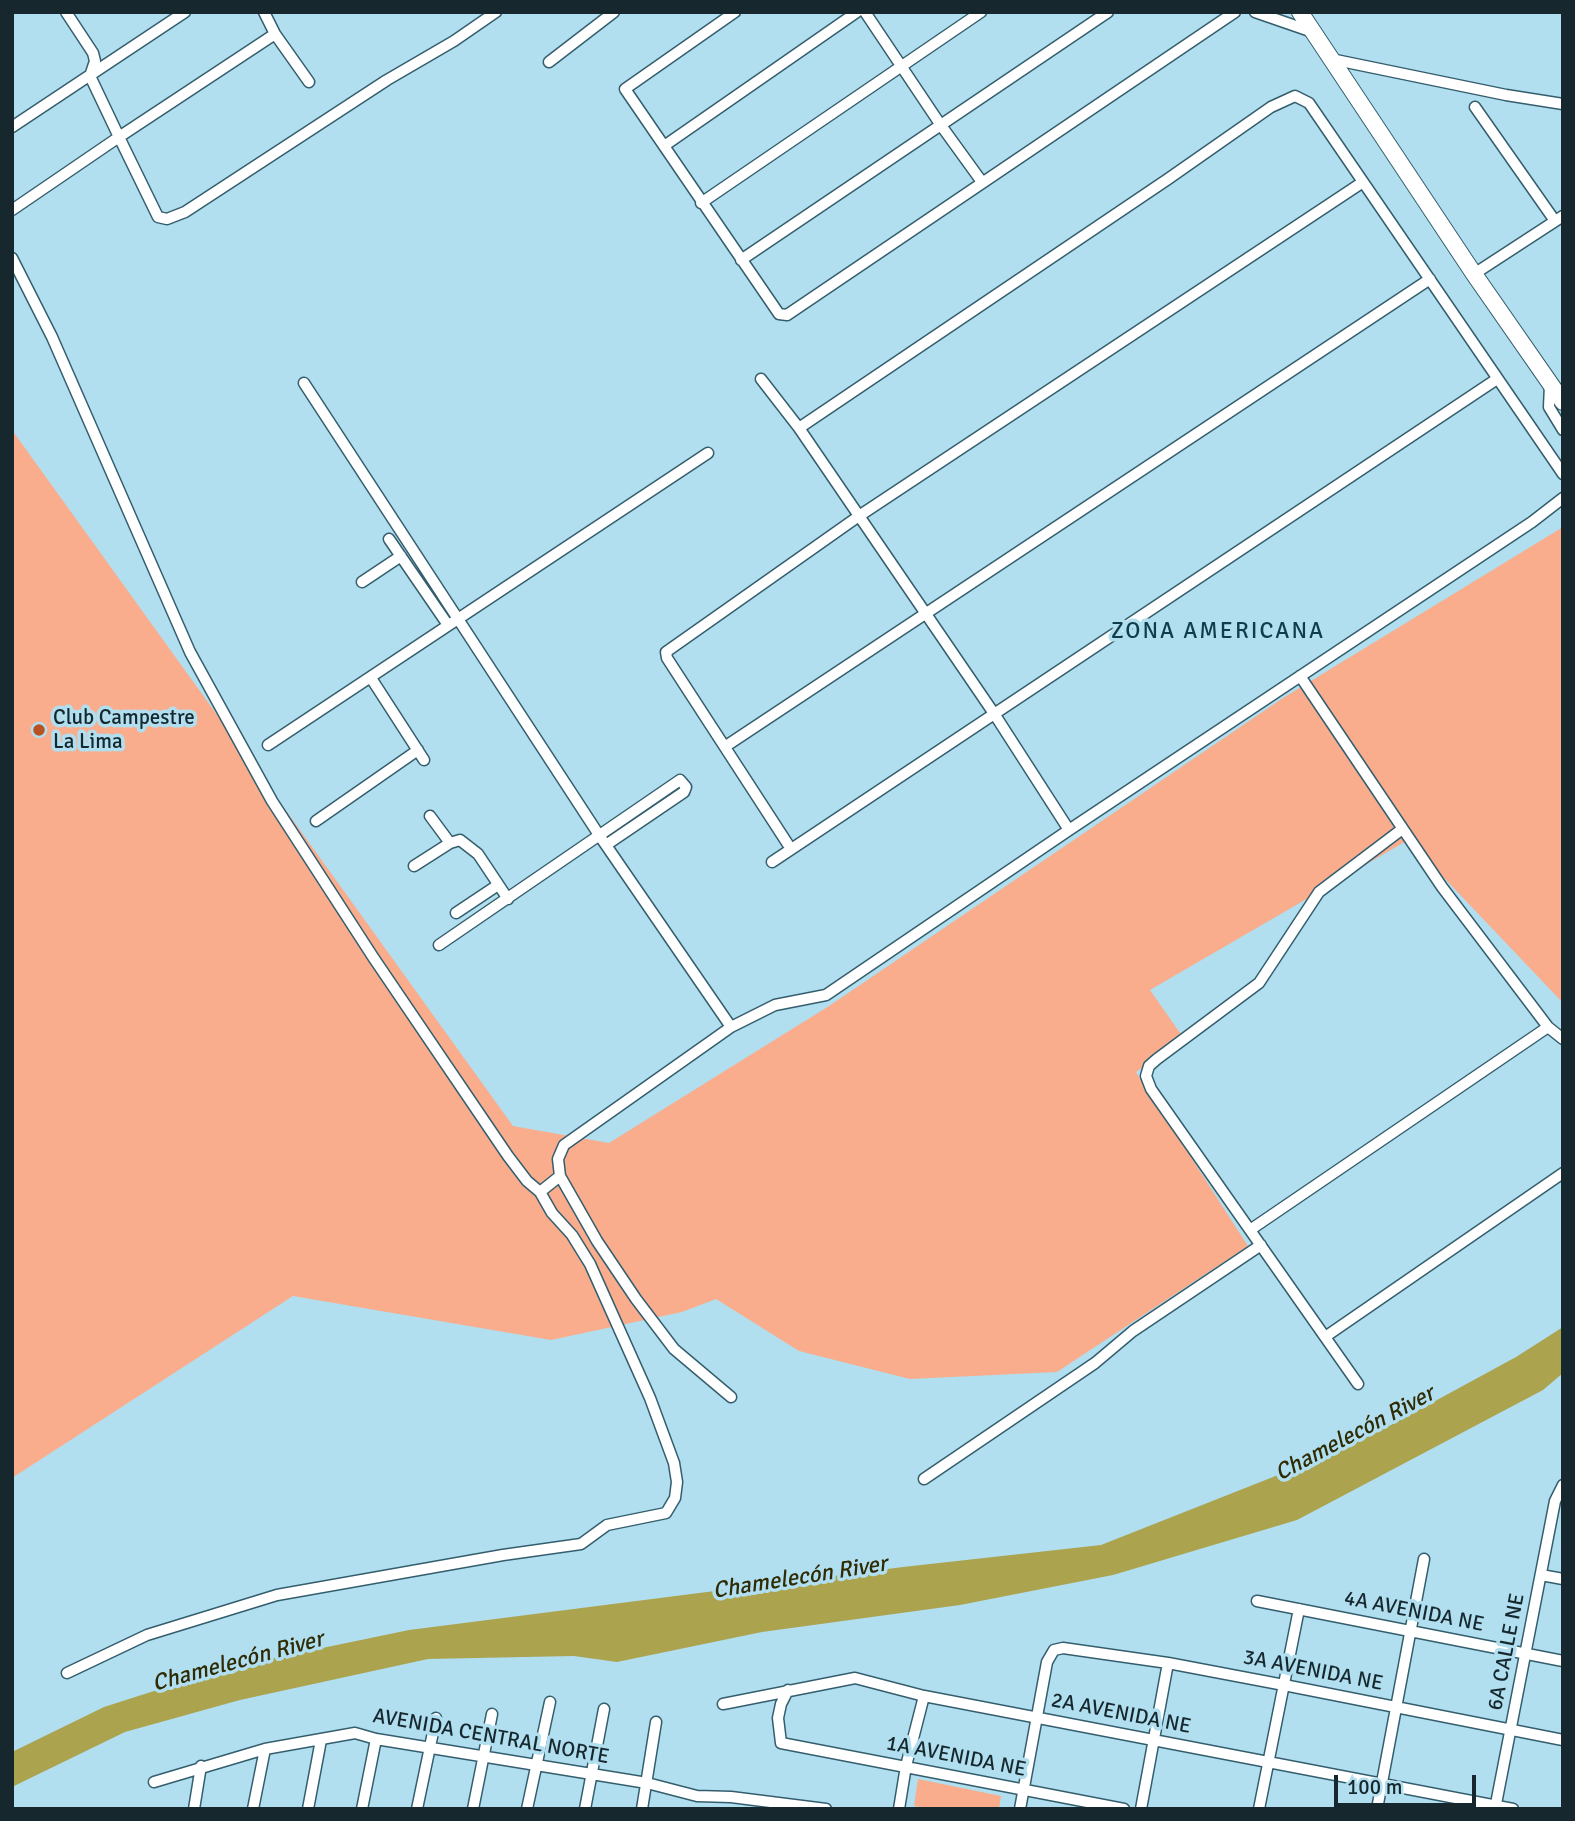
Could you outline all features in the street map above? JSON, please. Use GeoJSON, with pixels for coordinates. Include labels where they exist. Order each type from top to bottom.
{"type":"FeatureCollection","features":[{"type":"Feature","properties":{"kind":"street"},"geometry":{"type":"LineString","coordinates":[[66,12],[93,53],[95,61],[90,76],[155,213],[158,217],[167,219],[185,212],[496,12]]}},
{"type":"Feature","properties":{"kind":"street"},"geometry":{"type":"LineString","coordinates":[[12,127],[185,12]]}},
{"type":"Feature","properties":{"kind":"street"},"geometry":{"type":"LineString","coordinates":[[264,12],[275,34],[309,82]]}},
{"type":"Feature","properties":{"kind":"street"},"geometry":{"type":"LineString","coordinates":[[474,12],[483,22]]}},
{"type":"Feature","properties":{"kind":"street"},"geometry":{"type":"LineString","coordinates":[[549,62],[614,12]]}},
{"type":"Feature","properties":{"kind":"street"},"geometry":{"type":"LineString","coordinates":[[735,12],[625,89],[779,314],[788,316],[1235,12]]}},
{"type":"Feature","properties":{"kind":"street"},"geometry":{"type":"LineString","coordinates":[[664,146],[858,12]]}},
{"type":"Feature","properties":{"kind":"street"},"geometry":{"type":"LineString","coordinates":[[865,12],[982,182]]}},
{"type":"Feature","properties":{"kind":"street"},"geometry":{"type":"LineString","coordinates":[[701,203],[981,12]]}},
{"type":"Feature","properties":{"kind":"street"},"geometry":{"type":"LineString","coordinates":[[741,260],[1108,12]]}},
{"type":"Feature","properties":{"kind":"street"},"geometry":{"type":"LineString","coordinates":[[1255,12],[1313,32]]}},
{"type":"Feature","properties":{"kind":"street"},"geometry":{"type":"LineString","coordinates":[[1300,12],[1474,274],[1563,402]]}},
{"type":"Feature","properties":{"kind":"street"},"geometry":{"type":"LineString","coordinates":[[12,210],[275,34]]}},
{"type":"Feature","properties":{"kind":"street"},"geometry":{"type":"LineString","coordinates":[[1331,59],[1563,104]]}},
{"type":"Feature","properties":{"kind":"street"},"geometry":{"type":"LineString","coordinates":[[799,428],[1271,107],[1295,96],[1308,103],[1563,474]]}},
{"type":"Feature","properties":{"kind":"street"},"geometry":{"type":"LineString","coordinates":[[1474,274],[1559,218],[1475,107]]}},
{"type":"Feature","properties":{"kind":"street"},"geometry":{"type":"LineString","coordinates":[[792,849],[667,658],[666,652],[859,516],[1363,182]]}},
{"type":"Feature","properties":{"kind":"street"},"geometry":{"type":"LineString","coordinates":[[12,258],[52,337],[190,652],[272,801],[508,1156],[527,1181],[540,1192],[552,1213],[572,1236],[590,1264],[650,1398],[674,1463],[677,1482],[675,1498],[666,1513],[607,1525],[581,1544],[277,1595],[147,1635],[67,1673]]}},
{"type":"Feature","properties":{"kind":"street"},"geometry":{"type":"LineString","coordinates":[[726,746],[1430,279]]}},
{"type":"Feature","properties":{"kind":"street"},"geometry":{"type":"LineString","coordinates":[[761,379],[799,428],[995,715],[1069,830]]}},
{"type":"Feature","properties":{"kind":"street"},"geometry":{"type":"LineString","coordinates":[[772,862],[1497,379]]}},
{"type":"Feature","properties":{"kind":"street"},"geometry":{"type":"LineString","coordinates":[[304,383],[452,622],[732,1027]]}},
{"type":"Feature","properties":{"kind":"street"},"geometry":{"type":"LineString","coordinates":[[1550,385],[1549,407],[1563,430]]}},
{"type":"Feature","properties":{"kind":"street"},"geometry":{"type":"LineString","coordinates":[[268,745],[708,453]]}},
{"type":"Feature","properties":{"kind":"street"},"geometry":{"type":"LineString","coordinates":[[731,1397],[674,1349],[597,1241],[560,1176],[558,1159],[564,1145],[732,1027],[775,1005],[825,995],[1532,522],[1563,498]]}},
{"type":"Feature","properties":{"kind":"street"},"geometry":{"type":"LineString","coordinates":[[388,539],[452,622]]}},
{"type":"Feature","properties":{"kind":"street"},"geometry":{"type":"LineString","coordinates":[[362,582],[401,556]]}},
{"type":"Feature","properties":{"kind":"street"},"geometry":{"type":"LineString","coordinates":[[1300,676],[1401,830],[1442,887],[1548,1027],[1563,1039]]}},
{"type":"Feature","properties":{"kind":"street"},"geometry":{"type":"LineString","coordinates":[[316,821],[421,755],[371,678]]}},
{"type":"Feature","properties":{"kind":"street"},"geometry":{"type":"LineString","coordinates":[[439,945],[679,780],[682,782],[684,792],[606,845]]}},
{"type":"Feature","properties":{"kind":"street"},"geometry":{"type":"LineString","coordinates":[[430,817],[450,843]]}},
{"type":"Feature","properties":{"kind":"street"},"geometry":{"type":"LineString","coordinates":[[1358,1384],[1151,1089],[1146,1076],[1149,1066],[1259,983],[1319,892],[1401,830]]}},
{"type":"Feature","properties":{"kind":"street"},"geometry":{"type":"LineString","coordinates":[[414,866],[450,843],[460,840],[478,854],[508,899]]}},
{"type":"Feature","properties":{"kind":"street"},"geometry":{"type":"LineString","coordinates":[[456,913],[498,885]]}},
{"type":"Feature","properties":{"kind":"street"},"geometry":{"type":"LineString","coordinates":[[1250,1230],[1548,1027]]}},
{"type":"Feature","properties":{"kind":"street"},"geometry":{"type":"LineString","coordinates":[[1325,1337],[1563,1173]]}},
{"type":"Feature","properties":{"kind":"street"},"geometry":{"type":"LineString","coordinates":[[540,1192],[560,1176]]}},
{"type":"Feature","properties":{"kind":"street"},"geometry":{"type":"LineString","coordinates":[[924,1479],[1095,1363],[1133,1331],[1261,1245]]}},
{"type":"Feature","properties":{"kind":"street","name":"6A CALLE NE"},"geometry":{"type":"LineString","coordinates":[[1496,1807],[1541,1575],[1563,1485]]}},
{"type":"Feature","properties":{"kind":"street"},"geometry":{"type":"LineString","coordinates":[[1377,1809],[1424,1559]]}},
{"type":"Feature","properties":{"kind":"street"},"geometry":{"type":"LineString","coordinates":[[1541,1575],[1563,1579]]}},
{"type":"Feature","properties":{"kind":"street","name":"4A AVENIDA NE"},"geometry":{"type":"LineString","coordinates":[[1257,1601],[1563,1661]]}},
{"type":"Feature","properties":{"kind":"street"},"geometry":{"type":"LineString","coordinates":[[1259,1809],[1299,1609]]}},
{"type":"Feature","properties":{"kind":"street","name":"3A AVENIDA NE"},"geometry":{"type":"LineString","coordinates":[[1037,1717],[1046,1662],[1054,1650],[1063,1648],[1168,1663],[1563,1740]]}},
{"type":"Feature","properties":{"kind":"street"},"geometry":{"type":"LineString","coordinates":[[1141,1809],[1168,1663]]}},
{"type":"Feature","properties":{"kind":"street","name":"2A AVENIDA NE"},"geometry":{"type":"LineString","coordinates":[[723,1704],[855,1678],[924,1696],[1513,1809]]}},
{"type":"Feature","properties":{"kind":"street","name":"1A AVENIDA NE"},"geometry":{"type":"LineString","coordinates":[[788,1690],[781,1703],[778,1718],[781,1743],[1124,1809]]}},
{"type":"Feature","properties":{"kind":"street"},"geometry":{"type":"LineString","coordinates":[[899,1809],[906,1766],[924,1696]]}},
{"type":"Feature","properties":{"kind":"street"},"geometry":{"type":"LineString","coordinates":[[527,1809],[550,1702]]}},
{"type":"Feature","properties":{"kind":"street"},"geometry":{"type":"LineString","coordinates":[[585,1809],[604,1709]]}},
{"type":"Feature","properties":{"kind":"street"},"geometry":{"type":"LineString","coordinates":[[473,1809],[492,1714]]}},
{"type":"Feature","properties":{"kind":"street"},"geometry":{"type":"LineString","coordinates":[[1020,1809],[1037,1717]]}},
{"type":"Feature","properties":{"kind":"street"},"geometry":{"type":"LineString","coordinates":[[417,1809],[436,1718]]}},
{"type":"Feature","properties":{"kind":"street"},"geometry":{"type":"LineString","coordinates":[[642,1809],[656,1722]]}},
{"type":"Feature","properties":{"kind":"street","name":"AVENIDA CENTRAL NORTE"},"geometry":{"type":"LineString","coordinates":[[153,1782],[265,1749],[355,1733],[376,1739],[647,1783],[697,1796],[741,1803],[826,1809]]}},
{"type":"Feature","properties":{"kind":"street"},"geometry":{"type":"LineString","coordinates":[[362,1809],[376,1739]]}},
{"type":"Feature","properties":{"kind":"street"},"geometry":{"type":"LineString","coordinates":[[308,1809],[321,1740]]}},
{"type":"Feature","properties":{"kind":"street"},"geometry":{"type":"LineString","coordinates":[[253,1809],[265,1749]]}},
{"type":"Feature","properties":{"kind":"street"},"geometry":{"type":"LineString","coordinates":[[194,1809],[201,1766]]}},
{"type":"Feature","properties":{"kind":"street"},"geometry":{"type":"LineString","coordinates":[[694,1809],[697,1796]]}},
{"type":"Feature","properties":{"kind":"shaded area"},"geometry":{"type":"Polygon","coordinates":[[[12,430],[513,1126],[609,1143],[829,1006],[1283,698],[1563,527],[1563,1003],[1408,840],[1150,990],[1185,1040],[1136,1072],[1248,1246],[1057,1372],[910,1379],[799,1351],[716,1299],[682,1312],[551,1340],[293,1296],[12,1478],[12,430]]]}},
{"type":"Feature","properties":{"kind":"shaded area"},"geometry":{"type":"Polygon","coordinates":[[[1563,1327],[1563,1373],[1543,1390],[1297,1520],[1113,1575],[960,1605],[762,1632],[617,1662],[574,1656],[428,1659],[240,1700],[125,1732],[12,1787],[12,1752],[104,1707],[226,1668],[409,1630],[903,1567],[1101,1545],[1273,1477],[1391,1425],[1516,1357],[1563,1327]]]}},
{"type":"Feature","properties":{"kind":"shaded area"},"geometry":{"type":"Polygon","coordinates":[[[918,1779],[1001,1796],[999,1809],[930,1809],[914,1806],[918,1779]]]}},
{"type":"Feature","properties":{"kind":"place","name":"Club Campestre La Lima"},"geometry":{"type":"Point","coordinates":[39,730]}},
{"type":"Feature","properties":{"kind":"district","name":"ZONA AMERICANA"},"geometry":{"type":"Point","coordinates":[1218,632]}},
{"type":"Feature","properties":{"kind":"water label","name":"Chamelecón River"},"geometry":{"type":"Point","coordinates":[1355,1434]}},
{"type":"Feature","properties":{"kind":"water label","name":"Chamelecón River"},"geometry":{"type":"Point","coordinates":[800,1578]}},
{"type":"Feature","properties":{"kind":"water label","name":"Chamelecón River"},"geometry":{"type":"Point","coordinates":[238,1662]}}]}
